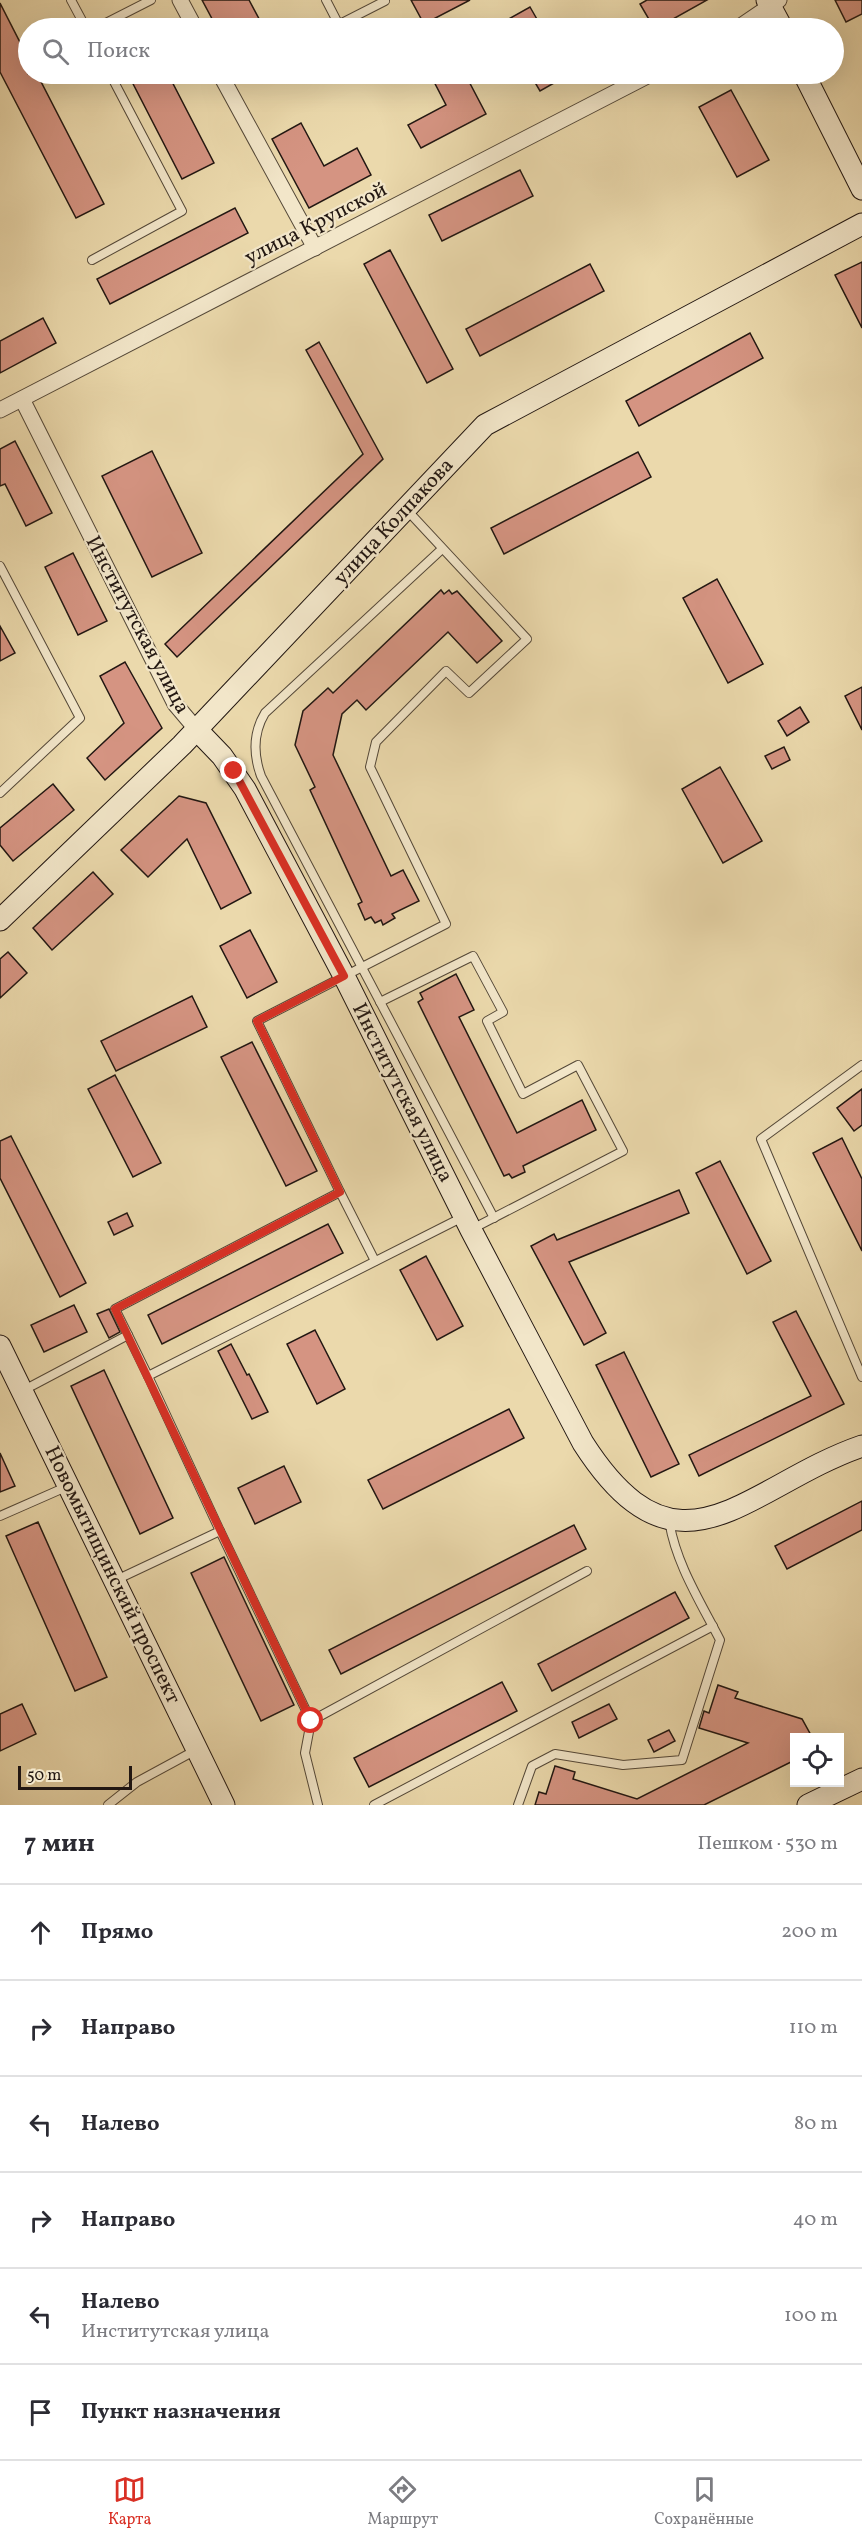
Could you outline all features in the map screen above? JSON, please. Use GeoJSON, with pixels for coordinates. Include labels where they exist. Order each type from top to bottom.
{"type":"FeatureCollection","features":[{"type":"Feature","properties":{"kind":"street"},"geometry":{"type":"LineString","coordinates":[[180,0],[190,18]]}},
{"type":"Feature","properties":{"kind":"street"},"geometry":{"type":"LineString","coordinates":[[751,18],[773,2],[779,18]]}},
{"type":"Feature","properties":{"kind":"street"},"geometry":{"type":"LineString","coordinates":[[225,84],[315,248]]}},
{"type":"Feature","properties":{"kind":"street","name":"улица Крупской"},"geometry":{"type":"LineString","coordinates":[[0,410],[632,84]]}},
{"type":"Feature","properties":{"kind":"street"},"geometry":{"type":"LineString","coordinates":[[809,84],[862,189]]}},
{"type":"Feature","properties":{"kind":"street","name":"улица Колпакова"},"geometry":{"type":"LineString","coordinates":[[0,920],[196,730],[485,425],[862,224]]}},
{"type":"Feature","properties":{"kind":"street","name":"Институтская улица"},"geometry":{"type":"LineString","coordinates":[[22,399],[175,704],[196,730],[222,756],[245,789],[352,972],[467,1223],[595,1462],[628,1497],[647,1510],[669,1520],[693,1522],[716,1517],[862,1446]]}},
{"type":"Feature","properties":{"kind":"street","name":"Новомытищинский проспект"},"geometry":{"type":"LineString","coordinates":[[0,1346],[224,1805]]}},
{"type":"Feature","properties":{"kind":"street"},"geometry":{"type":"LineString","coordinates":[[808,1805],[862,1779]]}},
{"type":"Feature","properties":{"kind":"lane"},"geometry":{"type":"LineString","coordinates":[[71,0],[81,18]]}},
{"type":"Feature","properties":{"kind":"lane"},"geometry":{"type":"LineString","coordinates":[[116,18],[151,0]]}},
{"type":"Feature","properties":{"kind":"lane"},"geometry":{"type":"LineString","coordinates":[[326,0],[333,18]]}},
{"type":"Feature","properties":{"kind":"lane"},"geometry":{"type":"LineString","coordinates":[[352,18],[385,0]]}},
{"type":"Feature","properties":{"kind":"lane"},"geometry":{"type":"LineString","coordinates":[[92,260],[182,211],[115,84]]}},
{"type":"Feature","properties":{"kind":"lane"},"geometry":{"type":"LineString","coordinates":[[375,1261],[257,1021],[446,924],[370,767],[375,742],[446,671],[469,693],[526,639],[406,509]]}},
{"type":"Feature","properties":{"kind":"lane"},"geometry":{"type":"LineString","coordinates":[[442,549],[265,712],[256,734],[255,753],[261,776],[352,972],[380,1002],[494,1218]]}},
{"type":"Feature","properties":{"kind":"lane"},"geometry":{"type":"LineString","coordinates":[[0,566],[80,718],[0,793]]}},
{"type":"Feature","properties":{"kind":"lane"},"geometry":{"type":"LineString","coordinates":[[148,1376],[375,1261],[467,1223],[494,1218],[623,1151],[578,1065],[523,1094],[487,1022],[503,1012],[473,956],[380,1002]]}},
{"type":"Feature","properties":{"kind":"lane"},"geometry":{"type":"LineString","coordinates":[[862,1065],[761,1140],[862,1377]]}},
{"type":"Feature","properties":{"kind":"lane"},"geometry":{"type":"LineString","coordinates":[[318,1805],[304,1754],[311,1721],[115,1309],[340,1192]]}},
{"type":"Feature","properties":{"kind":"lane"},"geometry":{"type":"LineString","coordinates":[[22,1391],[128,1335]]}},
{"type":"Feature","properties":{"kind":"lane"},"geometry":{"type":"LineString","coordinates":[[0,1516],[68,1486]]}},
{"type":"Feature","properties":{"kind":"lane"},"geometry":{"type":"LineString","coordinates":[[518,1805],[532,1767],[555,1754],[623,1765],[682,1760],[720,1640],[689,1579],[671,1533],[669,1520]]}},
{"type":"Feature","properties":{"kind":"lane"},"geometry":{"type":"LineString","coordinates":[[114,1581],[220,1531]]}},
{"type":"Feature","properties":{"kind":"lane"},"geometry":{"type":"LineString","coordinates":[[311,1721],[587,1571]]}},
{"type":"Feature","properties":{"kind":"lane"},"geometry":{"type":"LineString","coordinates":[[374,1805],[713,1626]]}},
{"type":"Feature","properties":{"kind":"lane"},"geometry":{"type":"LineString","coordinates":[[108,1805],[137,1782],[198,1749]]}},
{"type":"Feature","properties":{"kind":"building"},"geometry":{"type":"Polygon","coordinates":[[[202,0],[249,0],[259,18],[212,18],[202,0]]]}},
{"type":"Feature","properties":{"kind":"building"},"geometry":{"type":"Polygon","coordinates":[[[411,0],[470,0],[436,18],[421,18],[411,0]]]}},
{"type":"Feature","properties":{"kind":"building"},"geometry":{"type":"Polygon","coordinates":[[[647,0],[707,0],[675,18],[648,18],[640,4],[647,0]]]}},
{"type":"Feature","properties":{"kind":"building"},"geometry":{"type":"Polygon","coordinates":[[[835,0],[862,0],[862,14],[846,22],[835,0]]]}},
{"type":"Feature","properties":{"kind":"building"},"geometry":{"type":"Polygon","coordinates":[[[0,3],[18,38],[18,84],[42,84],[104,204],[76,218],[0,72],[0,3]]]}},
{"type":"Feature","properties":{"kind":"building"},"geometry":{"type":"Polygon","coordinates":[[[530,7],[536,18],[511,18],[530,7]]]}},
{"type":"Feature","properties":{"kind":"building"},"geometry":{"type":"Polygon","coordinates":[[[133,84],[173,84],[214,163],[182,179],[133,84]]]}},
{"type":"Feature","properties":{"kind":"building"},"geometry":{"type":"Polygon","coordinates":[[[435,84],[470,84],[486,114],[421,148],[408,125],[446,105],[435,84]]]}},
{"type":"Feature","properties":{"kind":"building"},"geometry":{"type":"Polygon","coordinates":[[[536,84],[552,84],[540,91],[536,84]]]}},
{"type":"Feature","properties":{"kind":"building"},"geometry":{"type":"Polygon","coordinates":[[[731,90],[769,160],[737,177],[699,107],[731,90]]]}},
{"type":"Feature","properties":{"kind":"building"},"geometry":{"type":"Polygon","coordinates":[[[301,123],[324,166],[357,148],[371,175],[309,208],[272,139],[301,123]]]}},
{"type":"Feature","properties":{"kind":"building"},"geometry":{"type":"Polygon","coordinates":[[[520,170],[533,196],[442,241],[429,215],[520,170]]]}},
{"type":"Feature","properties":{"kind":"building"},"geometry":{"type":"Polygon","coordinates":[[[235,208],[248,233],[110,304],[97,279],[235,208]]]}},
{"type":"Feature","properties":{"kind":"building"},"geometry":{"type":"Polygon","coordinates":[[[390,250],[453,369],[427,383],[364,264],[390,250]]]}},
{"type":"Feature","properties":{"kind":"building"},"geometry":{"type":"Polygon","coordinates":[[[862,262],[862,328],[835,275],[862,262]]]}},
{"type":"Feature","properties":{"kind":"building"},"geometry":{"type":"Polygon","coordinates":[[[590,264],[604,291],[480,356],[466,329],[590,264]]]}},
{"type":"Feature","properties":{"kind":"building"},"geometry":{"type":"Polygon","coordinates":[[[43,318],[56,343],[0,373],[0,341],[43,318]]]}},
{"type":"Feature","properties":{"kind":"building"},"geometry":{"type":"Polygon","coordinates":[[[750,333],[763,358],[639,426],[626,401],[750,333]]]}},
{"type":"Feature","properties":{"kind":"building"},"geometry":{"type":"Polygon","coordinates":[[[319,342],[383,459],[177,657],[165,644],[363,454],[306,350],[319,342]]]}},
{"type":"Feature","properties":{"kind":"building"},"geometry":{"type":"Polygon","coordinates":[[[15,441],[52,513],[26,526],[5,484],[0,486],[0,449],[15,441]]]}},
{"type":"Feature","properties":{"kind":"building"},"geometry":{"type":"Polygon","coordinates":[[[152,451],[202,553],[152,577],[102,476],[152,451]]]}},
{"type":"Feature","properties":{"kind":"building"},"geometry":{"type":"Polygon","coordinates":[[[638,452],[651,477],[504,554],[491,528],[638,452]]]}},
{"type":"Feature","properties":{"kind":"building"},"geometry":{"type":"Polygon","coordinates":[[[73,553],[107,621],[78,635],[45,567],[73,553]]]}},
{"type":"Feature","properties":{"kind":"building"},"geometry":{"type":"Polygon","coordinates":[[[717,579],[763,664],[728,683],[683,598],[717,579]]]}},
{"type":"Feature","properties":{"kind":"building"},"geometry":{"type":"Polygon","coordinates":[[[441,590],[444,594],[449,590],[452,594],[457,591],[502,641],[477,663],[448,632],[366,710],[357,700],[342,714],[333,755],[391,876],[403,870],[419,901],[392,914],[395,918],[383,925],[381,920],[375,923],[371,917],[365,920],[358,904],[362,902],[310,790],[315,787],[295,745],[303,711],[328,688],[333,693],[441,590]]]}},
{"type":"Feature","properties":{"kind":"building"},"geometry":{"type":"Polygon","coordinates":[[[0,626],[15,653],[0,661],[0,626]]]}},
{"type":"Feature","properties":{"kind":"building"},"geometry":{"type":"Polygon","coordinates":[[[125,662],[162,728],[105,780],[87,758],[124,723],[100,676],[125,662]]]}},
{"type":"Feature","properties":{"kind":"building"},"geometry":{"type":"Polygon","coordinates":[[[862,687],[862,730],[845,696],[862,687]]]}},
{"type":"Feature","properties":{"kind":"building"},"geometry":{"type":"Polygon","coordinates":[[[800,707],[809,722],[787,736],[778,721],[800,707]]]}},
{"type":"Feature","properties":{"kind":"building"},"geometry":{"type":"Polygon","coordinates":[[[784,747],[790,760],[772,769],[765,756],[784,747]]]}},
{"type":"Feature","properties":{"kind":"building"},"geometry":{"type":"Polygon","coordinates":[[[720,767],[762,841],[723,863],[682,789],[720,767]]]}},
{"type":"Feature","properties":{"kind":"building"},"geometry":{"type":"Polygon","coordinates":[[[53,784],[74,810],[13,861],[0,845],[0,828],[53,784]]]}},
{"type":"Feature","properties":{"kind":"building"},"geometry":{"type":"Polygon","coordinates":[[[179,796],[206,803],[251,893],[221,909],[187,839],[148,877],[121,850],[179,796]]]}},
{"type":"Feature","properties":{"kind":"building"},"geometry":{"type":"Polygon","coordinates":[[[93,872],[113,894],[52,950],[33,928],[93,872]]]}},
{"type":"Feature","properties":{"kind":"building"},"geometry":{"type":"Polygon","coordinates":[[[250,930],[277,982],[247,998],[220,946],[250,930]]]}},
{"type":"Feature","properties":{"kind":"building"},"geometry":{"type":"Polygon","coordinates":[[[8,952],[27,973],[0,998],[0,959],[8,952]]]}},
{"type":"Feature","properties":{"kind":"building"},"geometry":{"type":"Polygon","coordinates":[[[456,974],[474,1010],[459,1017],[517,1133],[582,1100],[596,1130],[523,1166],[525,1172],[512,1178],[509,1174],[504,1176],[418,1002],[423,999],[420,993],[456,974]]]}},
{"type":"Feature","properties":{"kind":"building"},"geometry":{"type":"Polygon","coordinates":[[[192,996],[207,1027],[116,1071],[101,1041],[192,996]]]}},
{"type":"Feature","properties":{"kind":"building"},"geometry":{"type":"Polygon","coordinates":[[[252,1042],[317,1171],[286,1186],[221,1057],[252,1042]]]}},
{"type":"Feature","properties":{"kind":"building"},"geometry":{"type":"Polygon","coordinates":[[[115,1075],[161,1163],[133,1177],[88,1089],[115,1075]]]}},
{"type":"Feature","properties":{"kind":"building"},"geometry":{"type":"Polygon","coordinates":[[[862,1089],[862,1125],[854,1131],[837,1108],[862,1089]]]}},
{"type":"Feature","properties":{"kind":"building"},"geometry":{"type":"Polygon","coordinates":[[[11,1136],[86,1283],[60,1297],[0,1178],[0,1141],[11,1136]]]}},
{"type":"Feature","properties":{"kind":"building"},"geometry":{"type":"Polygon","coordinates":[[[842,1138],[862,1179],[862,1251],[813,1153],[842,1138]]]}},
{"type":"Feature","properties":{"kind":"building"},"geometry":{"type":"Polygon","coordinates":[[[720,1161],[771,1261],[747,1274],[696,1173],[720,1161]]]}},
{"type":"Feature","properties":{"kind":"building"},"geometry":{"type":"Polygon","coordinates":[[[679,1190],[689,1213],[569,1262],[606,1333],[584,1345],[531,1246],[554,1234],[557,1240],[679,1190]]]}},
{"type":"Feature","properties":{"kind":"building"},"geometry":{"type":"Polygon","coordinates":[[[127,1213],[133,1226],[114,1235],[108,1222],[127,1213]]]}},
{"type":"Feature","properties":{"kind":"building"},"geometry":{"type":"Polygon","coordinates":[[[328,1224],[343,1253],[162,1344],[148,1315],[328,1224]]]}},
{"type":"Feature","properties":{"kind":"building"},"geometry":{"type":"Polygon","coordinates":[[[426,1256],[463,1326],[437,1340],[400,1270],[426,1256]]]}},
{"type":"Feature","properties":{"kind":"building"},"geometry":{"type":"Polygon","coordinates":[[[74,1305],[87,1332],[44,1352],[31,1325],[74,1305]]]}},
{"type":"Feature","properties":{"kind":"building"},"geometry":{"type":"Polygon","coordinates":[[[109,1309],[120,1332],[109,1338],[97,1314],[109,1309]]]}},
{"type":"Feature","properties":{"kind":"building"},"geometry":{"type":"Polygon","coordinates":[[[796,1311],[844,1404],[699,1476],[689,1455],[811,1396],[773,1322],[796,1311]]]}},
{"type":"Feature","properties":{"kind":"building"},"geometry":{"type":"Polygon","coordinates":[[[315,1330],[345,1389],[317,1404],[287,1344],[315,1330]]]}},
{"type":"Feature","properties":{"kind":"building"},"geometry":{"type":"Polygon","coordinates":[[[231,1344],[268,1412],[252,1419],[218,1351],[231,1344]]]}},
{"type":"Feature","properties":{"kind":"building"},"geometry":{"type":"Polygon","coordinates":[[[624,1352],[679,1464],[651,1477],[596,1365],[624,1352]]]}},
{"type":"Feature","properties":{"kind":"building"},"geometry":{"type":"Polygon","coordinates":[[[104,1370],[173,1518],[140,1534],[71,1386],[104,1370]]]}},
{"type":"Feature","properties":{"kind":"building"},"geometry":{"type":"Polygon","coordinates":[[[509,1409],[524,1438],[383,1509],[368,1480],[509,1409]]]}},
{"type":"Feature","properties":{"kind":"building"},"geometry":{"type":"Polygon","coordinates":[[[0,1453],[15,1486],[0,1492],[0,1453]]]}},
{"type":"Feature","properties":{"kind":"building"},"geometry":{"type":"Polygon","coordinates":[[[284,1466],[301,1502],[255,1524],[238,1488],[284,1466]]]}},
{"type":"Feature","properties":{"kind":"building"},"geometry":{"type":"Polygon","coordinates":[[[862,1501],[862,1530],[787,1569],[775,1546],[862,1501]]]}},
{"type":"Feature","properties":{"kind":"building"},"geometry":{"type":"Polygon","coordinates":[[[38,1522],[107,1677],[75,1691],[6,1536],[38,1522]]]}},
{"type":"Feature","properties":{"kind":"building"},"geometry":{"type":"Polygon","coordinates":[[[574,1525],[586,1549],[341,1674],[329,1650],[574,1525]]]}},
{"type":"Feature","properties":{"kind":"building"},"geometry":{"type":"Polygon","coordinates":[[[224,1557],[294,1705],[261,1721],[191,1573],[224,1557]]]}},
{"type":"Feature","properties":{"kind":"building"},"geometry":{"type":"Polygon","coordinates":[[[675,1592],[689,1618],[552,1691],[538,1664],[675,1592]]]}},
{"type":"Feature","properties":{"kind":"building"},"geometry":{"type":"Polygon","coordinates":[[[502,1682],[517,1711],[369,1787],[354,1758],[502,1682]]]}},
{"type":"Feature","properties":{"kind":"building"},"geometry":{"type":"Polygon","coordinates":[[[718,1685],[738,1692],[735,1698],[802,1719],[810,1733],[790,1733],[790,1762],[704,1805],[535,1805],[539,1792],[546,1794],[555,1766],[575,1772],[573,1779],[637,1799],[748,1743],[699,1728],[704,1711],[709,1713],[718,1685]]]}},
{"type":"Feature","properties":{"kind":"building"},"geometry":{"type":"Polygon","coordinates":[[[22,1704],[36,1734],[0,1751],[0,1714],[22,1704]]]}},
{"type":"Feature","properties":{"kind":"building"},"geometry":{"type":"Polygon","coordinates":[[[609,1704],[617,1719],[579,1738],[572,1722],[609,1704]]]}},
{"type":"Feature","properties":{"kind":"building"},"geometry":{"type":"Polygon","coordinates":[[[669,1730],[675,1741],[654,1752],[648,1740],[669,1730]]]}},
{"type":"Feature","properties":{"kind":"route"},"geometry":{"type":"LineString","coordinates":[[234,771],[344,976],[257,1021],[340,1192],[115,1309],[311,1721]]}}]}
